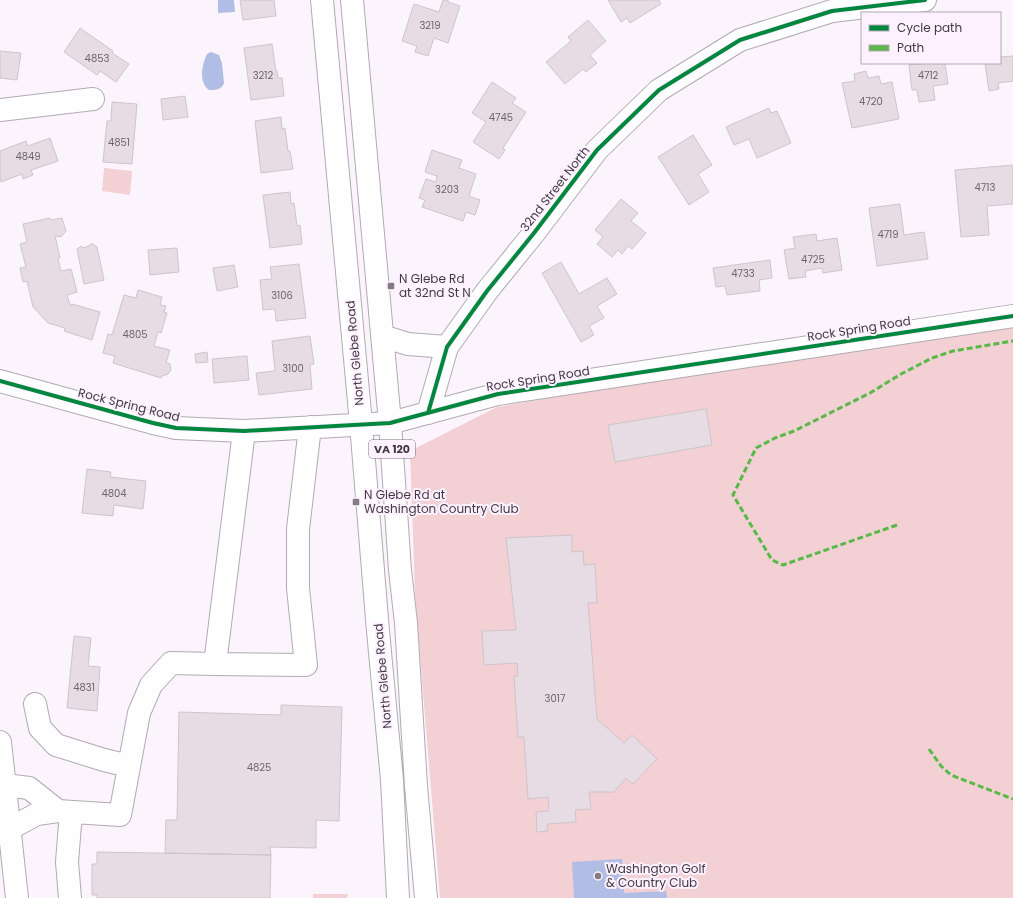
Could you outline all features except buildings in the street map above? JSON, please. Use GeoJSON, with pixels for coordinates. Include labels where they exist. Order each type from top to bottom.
{"type":"FeatureCollection","features":[{"type":"Feature","properties":{"kind":"main road","name":"North Glebe Road"},"geometry":{"type":"LineString","coordinates":[[322,0],[392,780],[398,898]]}},
{"type":"Feature","properties":{"kind":"main road","name":"North Glebe Road"},"geometry":{"type":"LineString","coordinates":[[352,0],[390,422],[400,570],[406,623],[416,786],[426,898]]}},
{"type":"Feature","properties":{"kind":"main road","name":"32nd Street North"},"geometry":{"type":"LineString","coordinates":[[428,413],[447,347],[487,291],[534,233],[597,150],[659,90],[740,40],[833,5],[925,0]]}},
{"type":"Feature","properties":{"kind":"main road"},"geometry":{"type":"LineString","coordinates":[[0,110],[93,99]]}},
{"type":"Feature","properties":{"kind":"main road","name":"Rock Spring Road"},"geometry":{"type":"LineString","coordinates":[[0,381],[176,428],[244,431],[361,424],[390,422],[498,394],[1013,316]]}},
{"type":"Feature","properties":{"kind":"main road"},"geometry":{"type":"LineString","coordinates":[[382,336],[408,344],[447,347]]}},
{"type":"Feature","properties":{"kind":"main road"},"geometry":{"type":"LineString","coordinates":[[9,829],[37,814],[65,812],[120,815],[139,713],[151,685],[171,663],[306,665],[298,588],[298,530],[310,427]]}},
{"type":"Feature","properties":{"kind":"main road"},"geometry":{"type":"LineString","coordinates":[[215,664],[244,431]]}},
{"type":"Feature","properties":{"kind":"main road"},"geometry":{"type":"LineString","coordinates":[[35,704],[40,728],[56,744],[104,760],[129,766]]}},
{"type":"Feature","properties":{"kind":"main road"},"geometry":{"type":"LineString","coordinates":[[0,742],[16,898]]}},
{"type":"Feature","properties":{"kind":"main road"},"geometry":{"type":"LineString","coordinates":[[5,785],[29,788],[65,812]]}},
{"type":"Feature","properties":{"kind":"main road"},"geometry":{"type":"LineString","coordinates":[[65,812],[70,898]]}},
{"type":"Feature","properties":{"kind":"shaded area"},"geometry":{"type":"Polygon","coordinates":[[[104,168],[132,171],[130,195],[102,191],[104,168]]]}},
{"type":"Feature","properties":{"kind":"shaded area"},"geometry":{"type":"Polygon","coordinates":[[[1013,328],[1013,898],[440,898],[415,595],[410,451],[497,407],[677,376],[1013,328]]]}},
{"type":"Feature","properties":{"kind":"shaded area"},"geometry":{"type":"Polygon","coordinates":[[[313,894],[348,894],[347,898],[313,898],[313,894]]]}},
{"type":"Feature","properties":{"kind":"water"},"geometry":{"type":"Polygon","coordinates":[[[218,0],[234,0],[235,12],[218,13],[218,0]]]}},
{"type":"Feature","properties":{"kind":"water"},"geometry":{"type":"Polygon","coordinates":[[[211,52],[219,55],[222,63],[224,83],[216,90],[209,90],[202,78],[207,54],[211,52]]]}},
{"type":"Feature","properties":{"kind":"water","name":"Washington Golf & Country Club"},"geometry":{"type":"Polygon","coordinates":[[[622,859],[624,893],[666,891],[667,898],[574,898],[572,862],[622,859]]]}},
{"type":"Feature","properties":{"kind":"marked path"},"geometry":{"type":"LineString","coordinates":[[897,525],[783,565],[772,560],[733,495],[756,448],[775,438],[794,431],[870,393],[901,374],[932,358],[953,351],[1013,341]]}},
{"type":"Feature","properties":{"kind":"marked path"},"geometry":{"type":"LineString","coordinates":[[929,749],[941,766],[951,775],[1013,799]]}},
{"type":"Feature","properties":{"kind":"cycle path"},"geometry":{"type":"LineString","coordinates":[[428,413],[447,347],[487,291],[534,233],[597,150],[659,90],[740,40],[832,11],[925,0]]}},
{"type":"Feature","properties":{"kind":"cycle path"},"geometry":{"type":"LineString","coordinates":[[0,381],[176,428],[244,431],[390,423],[498,394],[1013,316]]}},
{"type":"Feature","properties":{"kind":"place","name":"N Glebe Rd at 32nd St N"},"geometry":{"type":"Point","coordinates":[391,286]}},
{"type":"Feature","properties":{"kind":"place","name":"N Glebe Rd at Washington Country Club"},"geometry":{"type":"Point","coordinates":[356,502]}},
{"type":"Feature","properties":{"kind":"place","name":"Washington Golf & Country Club"},"geometry":{"type":"Point","coordinates":[598,876]}}]}
